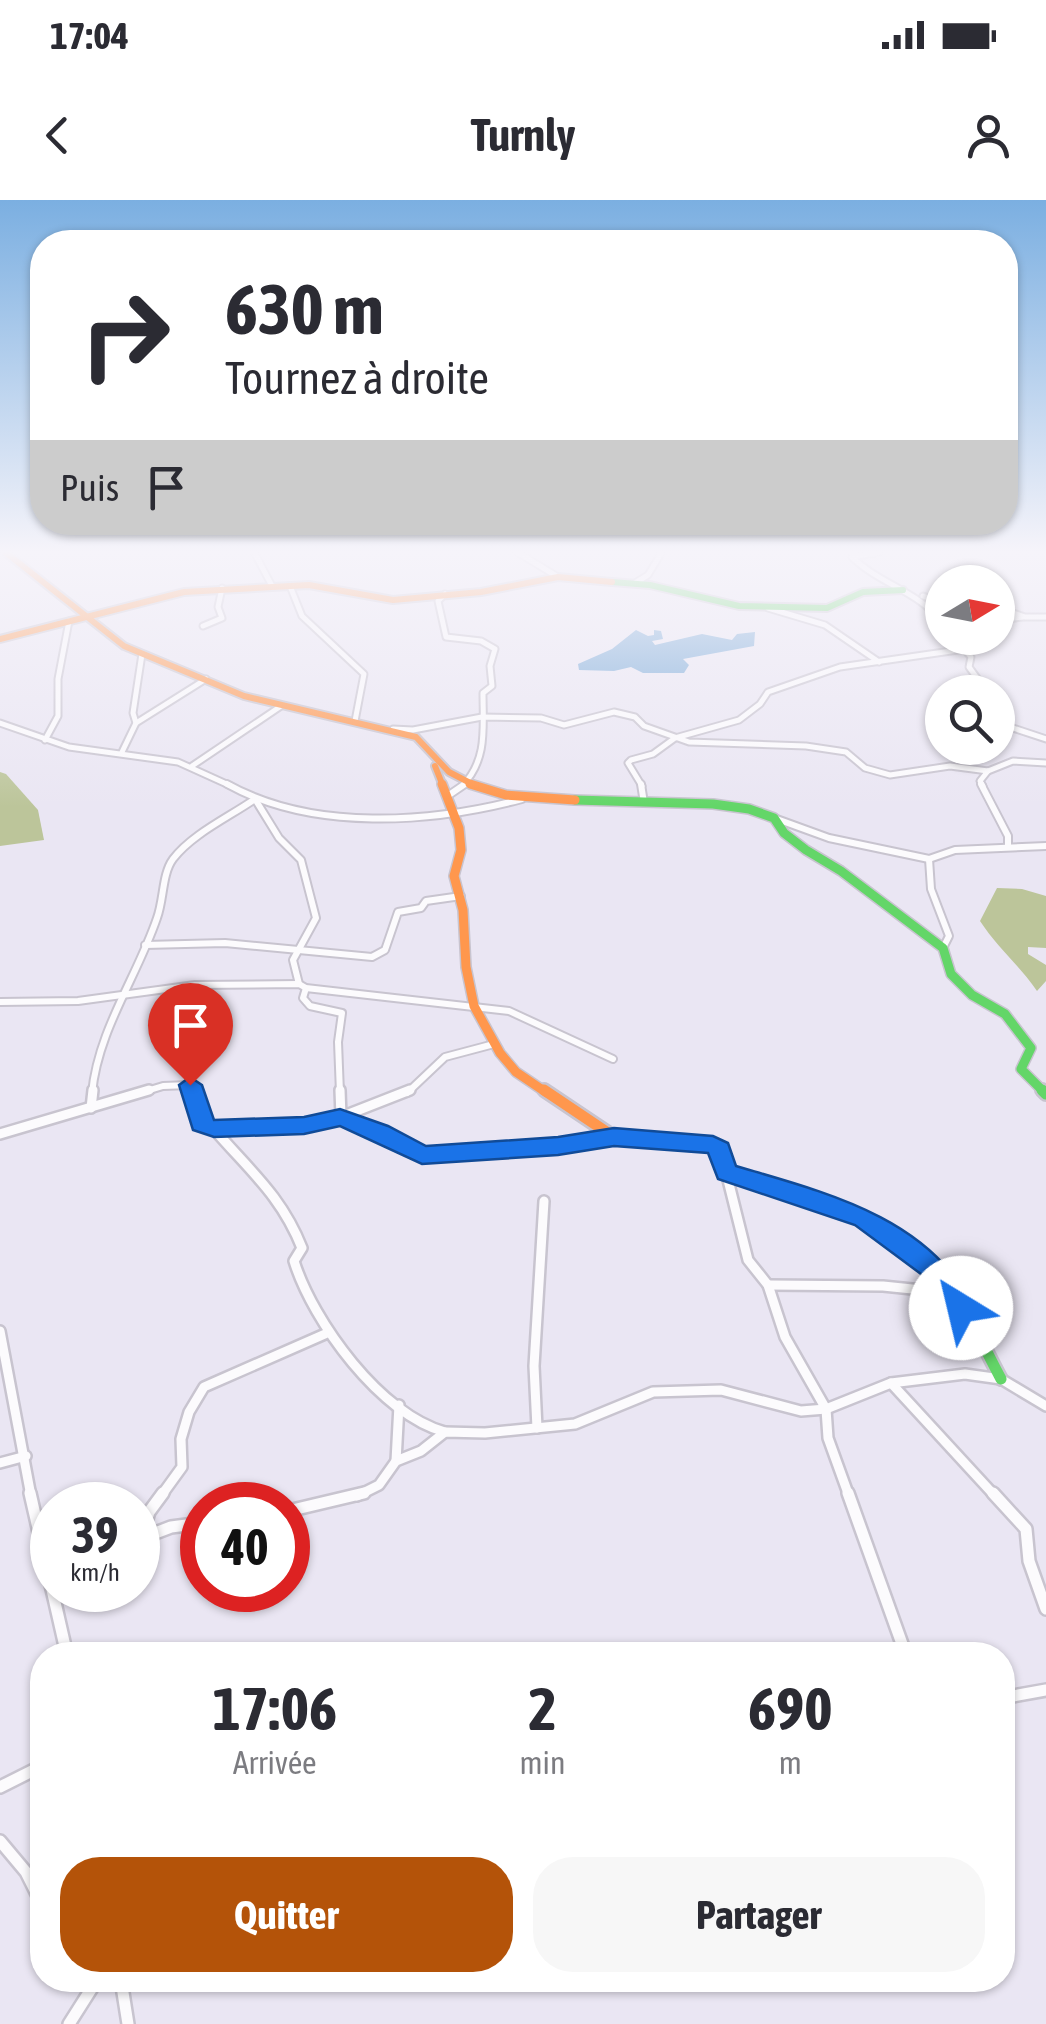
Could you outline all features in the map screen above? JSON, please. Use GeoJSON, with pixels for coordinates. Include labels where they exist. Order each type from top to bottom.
{"type":"FeatureCollection","features":[{"type":"Feature","properties":{"kind":"street"},"geometry":{"type":"LineString","coordinates":[[45,740],[57,723],[58,672],[67,637]]}},
{"type":"Feature","properties":{"kind":"street"},"geometry":{"type":"LineString","coordinates":[[113,637],[124,646],[244,696],[394,729],[413,730],[482,718],[541,718],[564,725],[614,712],[635,716],[644,726],[690,742],[806,746],[846,752],[864,768],[890,775],[950,766],[988,771],[1014,761],[1046,763]]}},
{"type":"Feature","properties":{"kind":"street"},"geometry":{"type":"LineString","coordinates":[[325,637],[364,674],[355,722]]}},
{"type":"Feature","properties":{"kind":"street"},"geometry":{"type":"LineString","coordinates":[[447,637],[481,641],[494,649],[490,666],[492,686],[484,693],[484,752],[480,766],[449,795]]}},
{"type":"Feature","properties":{"kind":"street"},"geometry":{"type":"LineString","coordinates":[[842,637],[879,662]]}},
{"type":"Feature","properties":{"kind":"street"},"geometry":{"type":"LineString","coordinates":[[136,723],[133,713],[142,654]]}},
{"type":"Feature","properties":{"kind":"street"},"geometry":{"type":"LineString","coordinates":[[644,803],[641,782],[628,762],[636,756],[651,755],[677,736],[718,728],[749,716],[760,708],[768,692],[840,667],[925,655]]}},
{"type":"Feature","properties":{"kind":"street"},"geometry":{"type":"LineString","coordinates":[[122,752],[136,723],[206,679]]}},
{"type":"Feature","properties":{"kind":"street"},"geometry":{"type":"LineString","coordinates":[[192,766],[281,706]]}},
{"type":"Feature","properties":{"kind":"street"},"geometry":{"type":"LineString","coordinates":[[0,723],[80,750],[122,752],[192,766],[255,798],[330,816],[364,819],[489,809],[522,799]]}},
{"type":"Feature","properties":{"kind":"street"},"geometry":{"type":"LineString","coordinates":[[394,729],[416,738],[432,760],[460,828],[454,876],[461,896],[466,967],[474,1006],[494,1044],[516,1072],[614,1137]]}},
{"type":"Feature","properties":{"kind":"street"},"geometry":{"type":"LineString","coordinates":[[1015,729],[1046,739]]}},
{"type":"Feature","properties":{"kind":"street"},"geometry":{"type":"LineString","coordinates":[[432,760],[464,784],[522,799],[713,804],[774,818],[829,838],[929,859],[944,850],[970,852],[1008,845],[1046,846]]}},
{"type":"Feature","properties":{"kind":"street"},"geometry":{"type":"LineString","coordinates":[[988,771],[980,781],[990,808],[1008,836],[1008,845]]}},
{"type":"Feature","properties":{"kind":"street"},"geometry":{"type":"LineString","coordinates":[[91,1108],[95,1062],[157,919],[167,884],[165,875],[172,860],[187,844],[255,798]]}},
{"type":"Feature","properties":{"kind":"street"},"geometry":{"type":"LineString","coordinates":[[255,798],[279,838],[302,860],[316,918],[304,933],[293,960],[310,1006],[342,1013],[338,1058],[340,1118]]}},
{"type":"Feature","properties":{"kind":"street"},"geometry":{"type":"LineString","coordinates":[[774,818],[784,833],[806,850],[842,870],[943,948],[951,974],[972,995],[1004,1014],[1023,1034],[1032,1048],[1021,1069],[1046,1094]]}},
{"type":"Feature","properties":{"kind":"street"},"geometry":{"type":"LineString","coordinates":[[929,859],[927,874],[933,903],[949,936],[943,948]]}},
{"type":"Feature","properties":{"kind":"street"},"geometry":{"type":"LineString","coordinates":[[146,944],[225,943],[372,957],[384,950],[398,912],[421,908],[426,901],[461,896]]}},
{"type":"Feature","properties":{"kind":"street"},"geometry":{"type":"LineString","coordinates":[[0,1002],[78,1001],[195,985],[303,986],[509,1011],[613,1059]]}},
{"type":"Feature","properties":{"kind":"street"},"geometry":{"type":"LineString","coordinates":[[0,1134],[163,1086],[190,1085],[202,1124],[214,1128],[304,1126],[340,1118],[407,1093],[445,1057],[494,1044]]}},
{"type":"Feature","properties":{"kind":"street"},"geometry":{"type":"LineString","coordinates":[[340,1118],[380,1132],[422,1155],[558,1146],[614,1137],[713,1145],[719,1150],[748,1260],[768,1286],[785,1337],[826,1409],[828,1438],[901,1642]]}},
{"type":"Feature","properties":{"kind":"street"},"geometry":{"type":"LineString","coordinates":[[214,1128],[289,1215],[302,1248],[294,1261],[297,1276],[325,1334],[423,1426],[444,1432],[575,1424],[653,1392],[720,1390],[801,1411],[826,1409],[890,1383],[965,1374],[1001,1379],[1046,1406]]}},
{"type":"Feature","properties":{"kind":"street"},"geometry":{"type":"LineString","coordinates":[[726,1172],[864,1218],[934,1269],[1001,1379]]}},
{"type":"Feature","properties":{"kind":"street"},"geometry":{"type":"LineString","coordinates":[[538,1428],[534,1366],[544,1267],[544,1201]]}},
{"type":"Feature","properties":{"kind":"street"},"geometry":{"type":"LineString","coordinates":[[768,1286],[883,1286],[951,1293]]}},
{"type":"Feature","properties":{"kind":"street"},"geometry":{"type":"LineString","coordinates":[[0,1331],[30,1482]]}},
{"type":"Feature","properties":{"kind":"street"},"geometry":{"type":"LineString","coordinates":[[160,1497],[182,1467],[181,1439],[188,1412],[204,1387],[325,1334]]}},
{"type":"Feature","properties":{"kind":"street"},"geometry":{"type":"LineString","coordinates":[[890,1383],[1026,1529],[1028,1561],[1046,1609]]}},
{"type":"Feature","properties":{"kind":"street"},"geometry":{"type":"LineString","coordinates":[[310,1505],[369,1492],[392,1476],[399,1405]]}},
{"type":"Feature","properties":{"kind":"street"},"geometry":{"type":"LineString","coordinates":[[396,1462],[421,1451],[444,1432]]}},
{"type":"Feature","properties":{"kind":"street"},"geometry":{"type":"LineString","coordinates":[[0,1462],[26,1456]]}},
{"type":"Feature","properties":{"kind":"street"},"geometry":{"type":"LineString","coordinates":[[57,1612],[65,1642]]}},
{"type":"Feature","properties":{"kind":"street"},"geometry":{"type":"LineString","coordinates":[[1015,1696],[1046,1690]]}},
{"type":"Feature","properties":{"kind":"street"},"geometry":{"type":"LineString","coordinates":[[0,1787],[30,1772]]}},
{"type":"Feature","properties":{"kind":"street"},"geometry":{"type":"LineString","coordinates":[[0,1841],[30,1880]]}},
{"type":"Feature","properties":{"kind":"street"},"geometry":{"type":"LineString","coordinates":[[69,2024],[87,1992]]}},
{"type":"Feature","properties":{"kind":"street"},"geometry":{"type":"LineString","coordinates":[[123,1992],[128,2024]]}},
{"type":"Feature","properties":{"kind":"green space"},"geometry":{"type":"Polygon","coordinates":[[[0,772],[38,810],[44,840],[0,846],[0,772]]]}},
{"type":"Feature","properties":{"kind":"green space"},"geometry":{"type":"Polygon","coordinates":[[[997,888],[1022,889],[1046,896],[1046,948],[1028,947],[1028,954],[1046,965],[1046,981],[1037,991],[980,921],[997,888]]]}},
{"type":"Feature","properties":{"kind":"water"},"geometry":{"type":"Polygon","coordinates":[[[627,637],[663,637],[652,641],[655,645],[689,637],[755,637],[754,646],[683,659],[689,665],[684,673],[643,673],[631,667],[614,671],[579,670],[578,664],[612,649],[627,637]]]}},
{"type":"Feature","properties":{"kind":"traffic: fast"},"geometry":{"type":"LineString","coordinates":[[575,800],[713,804],[749,809],[774,818],[784,833],[806,850],[841,871],[943,948],[951,974],[972,995],[1005,1014],[1031,1048],[1021,1069],[1046,1094]]}},
{"type":"Feature","properties":{"kind":"traffic: fast"},"geometry":{"type":"LineString","coordinates":[[724,1166],[726,1172],[843,1210],[898,1239],[922,1257],[960,1303],[1001,1379]]}},
{"type":"Feature","properties":{"kind":"traffic: slow"},"geometry":{"type":"LineString","coordinates":[[0,639],[7,637]]}},
{"type":"Feature","properties":{"kind":"traffic: slow"},"geometry":{"type":"LineString","coordinates":[[113,637],[124,646],[244,696],[416,737],[449,772],[486,790],[528,798],[575,800]]}},
{"type":"Feature","properties":{"kind":"traffic: slow"},"geometry":{"type":"LineString","coordinates":[[435,766],[459,828],[461,850],[454,876],[463,910],[466,967],[474,1006],[500,1053],[516,1072],[614,1137],[713,1145],[719,1149],[724,1166]]}},
{"type":"Feature","properties":{"kind":"route"},"geometry":{"type":"LineString","coordinates":[[190,1085],[202,1124],[214,1128],[304,1126],[340,1118],[380,1132],[422,1155],[558,1146],[614,1137],[713,1145],[719,1150],[726,1172],[864,1218],[934,1269],[961,1308]]}}]}
